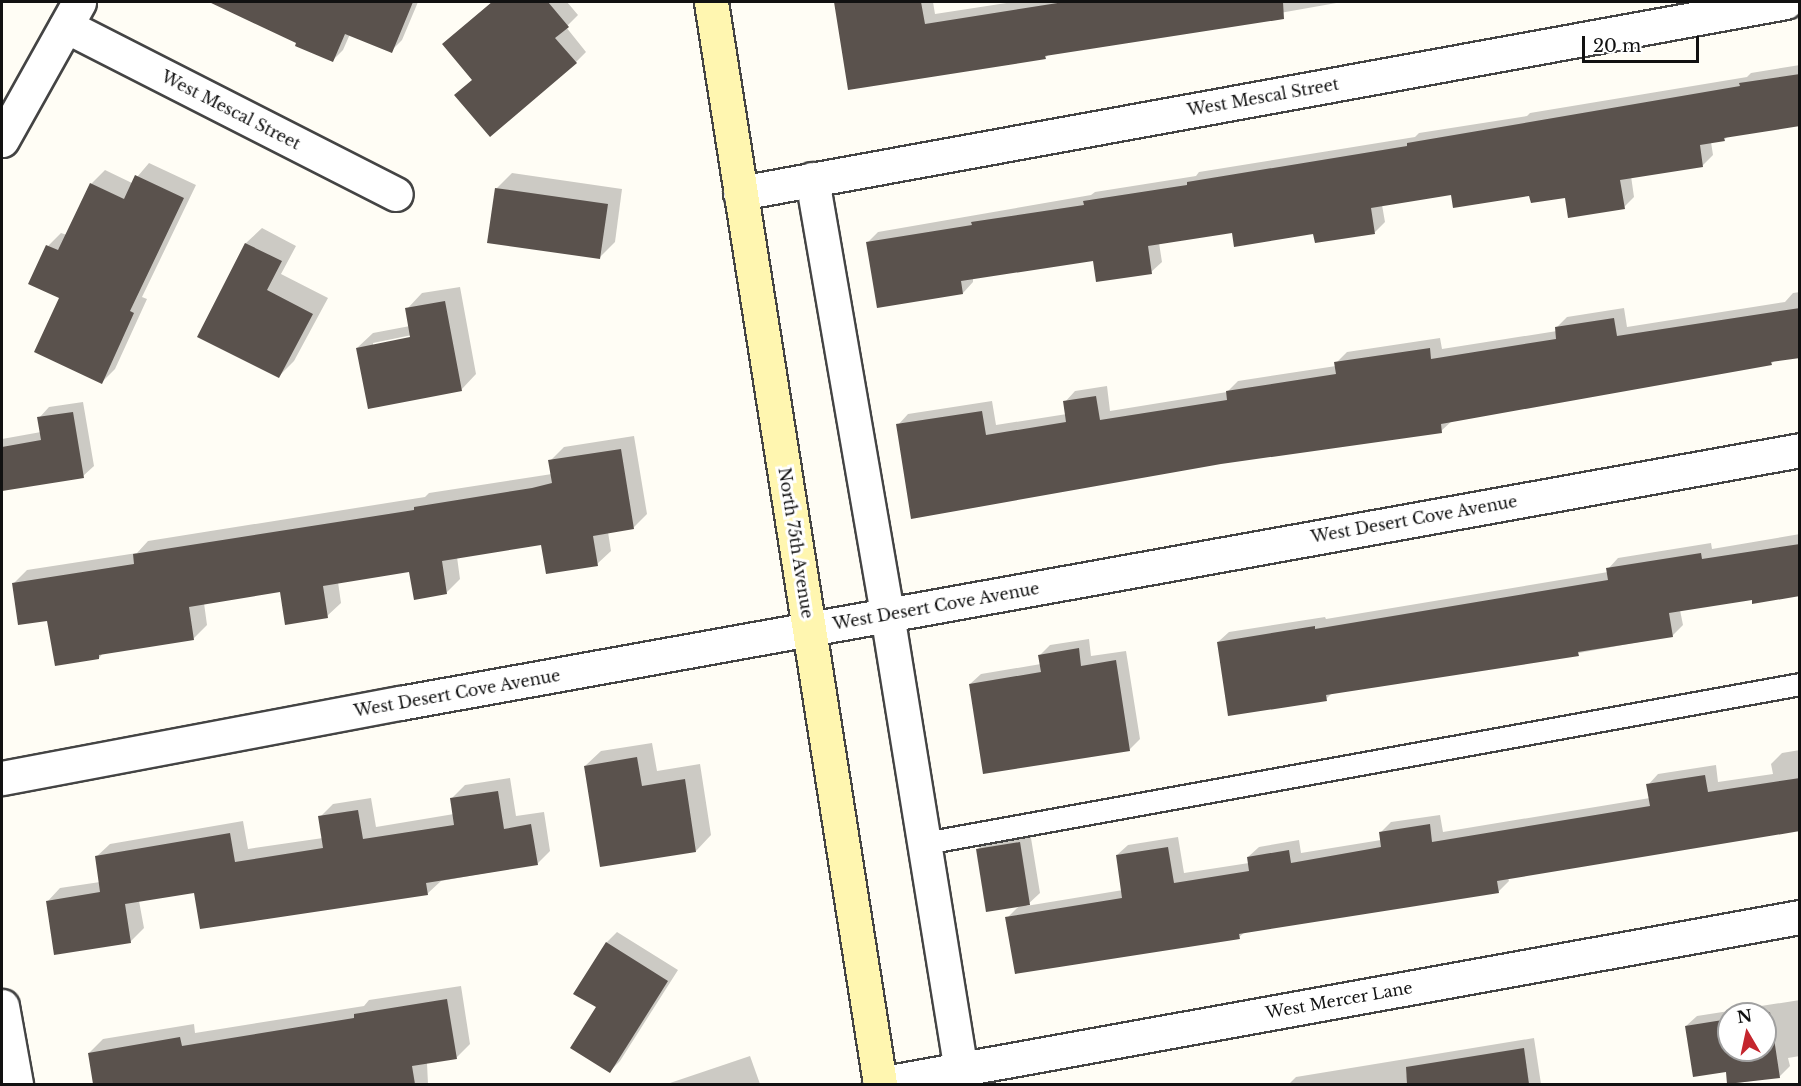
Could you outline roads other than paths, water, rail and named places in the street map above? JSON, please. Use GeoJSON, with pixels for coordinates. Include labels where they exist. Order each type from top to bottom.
{"type":"FeatureCollection","features":[{"type":"Feature","properties":{"kind":"main road","name":"North 75th Avenue"},"geometry":{"type":"LineString","coordinates":[[711,2],[879,1084]]}},
{"type":"Feature","properties":{"kind":"street","name":"West Mescal Street"},"geometry":{"type":"LineString","coordinates":[[740,192],[1786,2]]}},
{"type":"Feature","properties":{"kind":"street","name":"West Mescal Street"},"geometry":{"type":"LineString","coordinates":[[73,14],[396,194]]}},
{"type":"Feature","properties":{"kind":"street"},"geometry":{"type":"LineString","coordinates":[[2,140],[73,14]]}},
{"type":"Feature","properties":{"kind":"street"},"geometry":{"type":"LineString","coordinates":[[812,179],[887,614],[962,1077]]}},
{"type":"Feature","properties":{"kind":"street","name":"West Desert Cove Avenue"},"geometry":{"type":"LineString","coordinates":[[2,778],[810,628],[1800,450]]}},
{"type":"Feature","properties":{"kind":"street","name":"West Mercer Lane"},"geometry":{"type":"LineString","coordinates":[[879,1084],[962,1077],[1800,917]]}},
{"type":"Feature","properties":{"kind":"street"},"geometry":{"type":"LineString","coordinates":[[2,1006],[16,1084]]}},
{"type":"Feature","properties":{"kind":"lane"},"geometry":{"type":"LineString","coordinates":[[925,843],[1800,684]]}}]}
